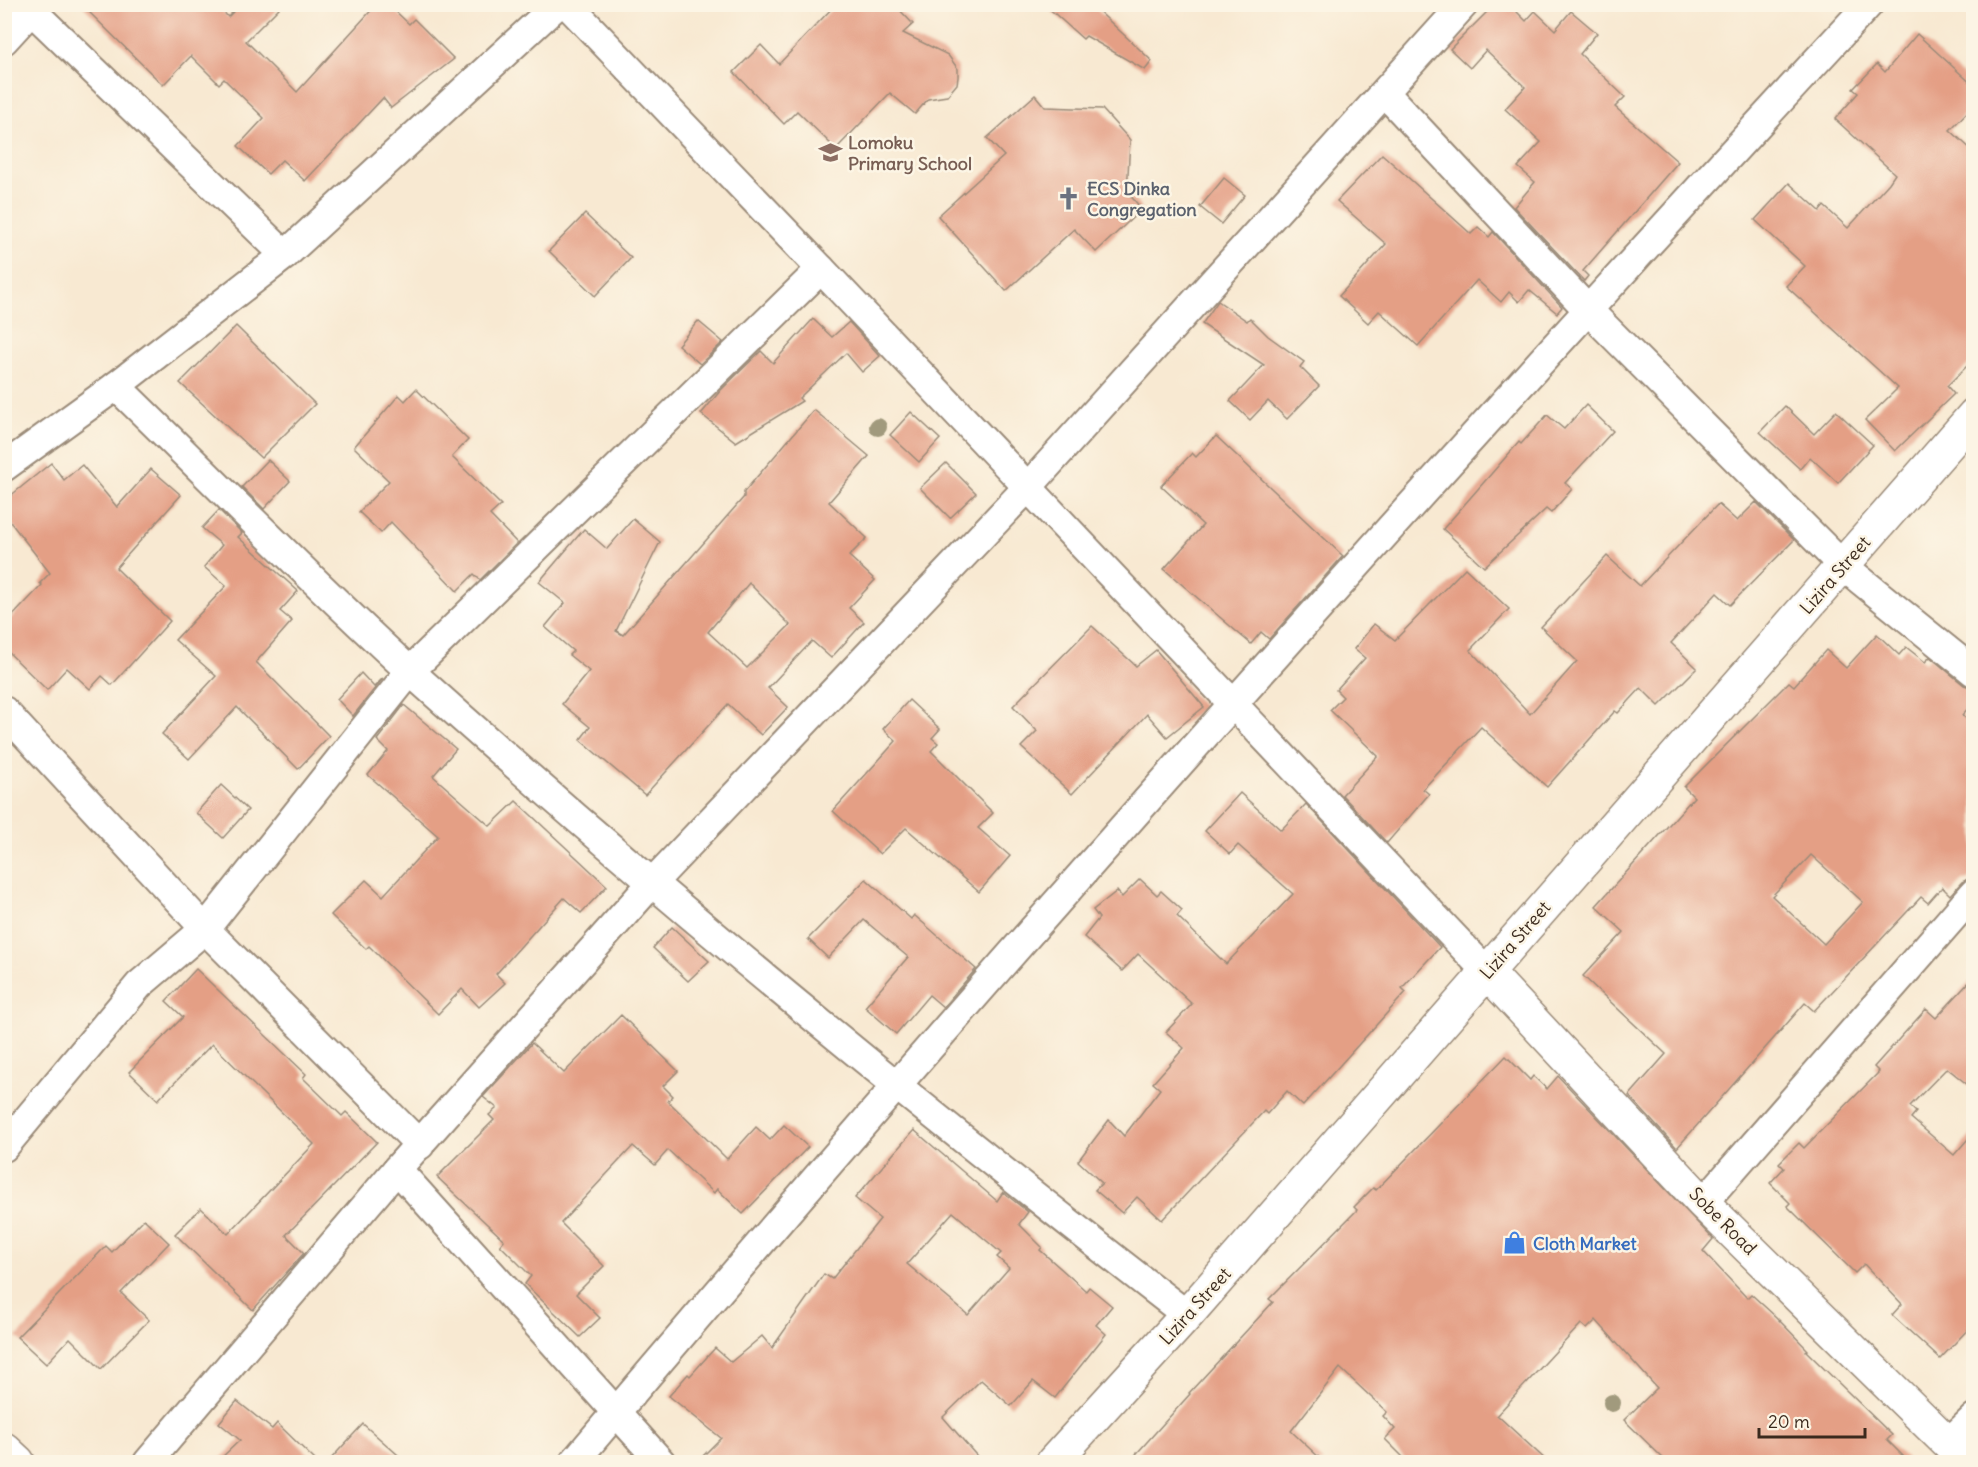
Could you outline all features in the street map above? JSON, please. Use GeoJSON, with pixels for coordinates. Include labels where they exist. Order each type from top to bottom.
{"type":"FeatureCollection","features":[{"type":"Feature","properties":{"kind":"street"},"geometry":{"type":"LineString","coordinates":[[148,1462],[397,1168],[420,1145],[651,884],[1027,488],[1464,4]]}},
{"type":"Feature","properties":{"kind":"street"},"geometry":{"type":"LineString","coordinates":[[574,1462],[897,1083],[1233,704],[1587,309],[1869,4]]}},
{"type":"Feature","properties":{"kind":"street"},"geometry":{"type":"LineString","coordinates":[[4,40],[31,6],[285,255]]}},
{"type":"Feature","properties":{"kind":"street"},"geometry":{"type":"LineString","coordinates":[[4,467],[116,386],[285,255],[576,8],[1027,488],[1488,972]]}},
{"type":"Feature","properties":{"kind":"street"},"geometry":{"type":"LineString","coordinates":[[1385,93],[1587,309],[1843,566],[1974,672]]}},
{"type":"Feature","properties":{"kind":"street"},"geometry":{"type":"LineString","coordinates":[[4,1147],[139,985],[205,929],[410,670],[821,268]]}},
{"type":"Feature","properties":{"kind":"street"},"geometry":{"type":"LineString","coordinates":[[116,386],[410,670],[651,884],[1035,1197],[1187,1315]]}},
{"type":"Feature","properties":{"kind":"street","name":"Lizira Street"},"geometry":{"type":"LineString","coordinates":[[1053,1462],[1187,1315],[1974,415]]}},
{"type":"Feature","properties":{"kind":"street"},"geometry":{"type":"LineString","coordinates":[[4,711],[205,929],[420,1145]]}},
{"type":"Feature","properties":{"kind":"street"},"geometry":{"type":"LineString","coordinates":[[1703,1203],[1974,893]]}},
{"type":"Feature","properties":{"kind":"street","name":"Sobe Road"},"geometry":{"type":"LineString","coordinates":[[1488,972],[1703,1203],[1958,1452]]}},
{"type":"Feature","properties":{"kind":"street"},"geometry":{"type":"LineString","coordinates":[[397,1168],[661,1462]]}},
{"type":"Feature","properties":{"kind":"street"},"geometry":{"type":"LineString","coordinates":[[1958,1452],[1974,1418]]}},
{"type":"Feature","properties":{"kind":"street"},"geometry":{"type":"LineString","coordinates":[[4,1449],[18,1462]]}},
{"type":"Feature","properties":{"kind":"building"},"geometry":{"type":"Polygon","coordinates":[[[81,4],[216,4],[228,17],[241,4],[283,4],[246,41],[297,92],[377,4],[388,4],[409,24],[414,19],[454,59],[391,108],[383,98],[305,181],[282,160],[268,174],[238,146],[264,118],[224,79],[219,84],[191,56],[163,85],[81,4]]]}},
{"type":"Feature","properties":{"kind":"building"},"geometry":{"type":"Polygon","coordinates":[[[836,4],[894,4],[913,24],[903,33],[948,55],[958,69],[957,84],[947,96],[928,99],[915,114],[890,93],[836,149],[797,111],[784,124],[734,72],[761,45],[779,64],[836,4]]]}},
{"type":"Feature","properties":{"kind":"building"},"geometry":{"type":"Polygon","coordinates":[[[1044,4],[1091,4],[1152,61],[1145,70],[1086,36],[1083,39],[1044,4]]]}},
{"type":"Feature","properties":{"kind":"building"},"geometry":{"type":"Polygon","coordinates":[[[1495,4],[1509,4],[1526,21],[1535,11],[1555,30],[1571,11],[1597,33],[1580,54],[1625,97],[1615,107],[1678,162],[1583,271],[1588,276],[1584,281],[1514,207],[1535,182],[1518,167],[1541,142],[1505,109],[1525,87],[1486,50],[1470,68],[1450,49],[1495,4]]]}},
{"type":"Feature","properties":{"kind":"building"},"geometry":{"type":"Polygon","coordinates":[[[1917,34],[1974,86],[1974,105],[1950,130],[1974,152],[1974,359],[1947,386],[1954,394],[1895,451],[1865,420],[1898,388],[1786,286],[1805,266],[1755,220],[1789,183],[1820,211],[1824,206],[1848,228],[1889,183],[1895,174],[1835,119],[1858,93],[1853,89],[1877,64],[1885,72],[1917,34]]]}},
{"type":"Feature","properties":{"kind":"building"},"geometry":{"type":"Polygon","coordinates":[[[1035,95],[1045,107],[1102,109],[1130,140],[1127,192],[1142,209],[1096,252],[1074,229],[1006,291],[938,216],[1004,156],[987,138],[1035,95]]]}},
{"type":"Feature","properties":{"kind":"building"},"geometry":{"type":"Polygon","coordinates":[[[1382,154],[1471,234],[1478,227],[1489,237],[1493,232],[1562,307],[1557,313],[1529,290],[1519,302],[1509,292],[1501,302],[1477,280],[1418,346],[1379,311],[1368,323],[1339,296],[1386,244],[1337,201],[1382,154]]]}},
{"type":"Feature","properties":{"kind":"building"},"geometry":{"type":"Polygon","coordinates":[[[1224,178],[1245,195],[1221,224],[1200,207],[1224,178]]]}},
{"type":"Feature","properties":{"kind":"building"},"geometry":{"type":"Polygon","coordinates":[[[585,214],[631,258],[595,296],[549,251],[585,214]]]}},
{"type":"Feature","properties":{"kind":"building"},"geometry":{"type":"Polygon","coordinates":[[[1218,301],[1247,321],[1250,318],[1268,336],[1304,362],[1300,367],[1319,386],[1287,419],[1268,401],[1250,420],[1230,401],[1264,365],[1202,324],[1218,301]]]}},
{"type":"Feature","properties":{"kind":"building"},"geometry":{"type":"Polygon","coordinates":[[[813,319],[832,337],[849,322],[880,356],[862,372],[846,353],[799,398],[802,401],[736,442],[701,414],[721,390],[761,351],[773,363],[813,319]]]}},
{"type":"Feature","properties":{"kind":"building"},"geometry":{"type":"Polygon","coordinates":[[[698,321],[723,342],[700,364],[678,345],[698,321]]]}},
{"type":"Feature","properties":{"kind":"building"},"geometry":{"type":"Polygon","coordinates":[[[236,326],[315,404],[261,458],[180,383],[236,326]]]}},
{"type":"Feature","properties":{"kind":"building"},"geometry":{"type":"Polygon","coordinates":[[[416,389],[468,440],[452,457],[501,505],[490,515],[517,543],[480,580],[474,574],[457,591],[391,522],[381,533],[359,512],[389,481],[354,447],[399,395],[405,401],[416,389]]]}},
{"type":"Feature","properties":{"kind":"building"},"geometry":{"type":"Polygon","coordinates":[[[1586,405],[1613,431],[1565,483],[1572,489],[1551,513],[1546,509],[1484,567],[1443,529],[1519,442],[1521,444],[1547,415],[1564,429],[1586,405]]]}},
{"type":"Feature","properties":{"kind":"building"},"geometry":{"type":"Polygon","coordinates":[[[1785,406],[1814,434],[1836,411],[1873,445],[1838,483],[1810,457],[1800,469],[1760,432],[1785,406]]]}},
{"type":"Feature","properties":{"kind":"building"},"geometry":{"type":"Polygon","coordinates":[[[814,410],[869,456],[829,502],[867,538],[849,556],[875,580],[849,608],[864,622],[831,658],[812,641],[768,688],[788,707],[761,735],[728,704],[645,795],[580,740],[590,727],[562,704],[589,671],[569,655],[573,651],[545,627],[565,603],[539,582],[584,529],[607,549],[633,519],[660,542],[616,631],[623,635],[744,497],[744,492],[814,410]],[[749,583],[708,632],[747,668],[790,625],[749,583]]]}},
{"type":"Feature","properties":{"kind":"building"},"geometry":{"type":"Polygon","coordinates":[[[911,412],[940,439],[919,462],[890,435],[911,412]]]}},
{"type":"Feature","properties":{"kind":"building"},"geometry":{"type":"Polygon","coordinates":[[[1216,436],[1343,556],[1269,639],[1261,632],[1251,644],[1164,569],[1203,525],[1161,486],[1192,453],[1196,457],[1216,436]]]}},
{"type":"Feature","properties":{"kind":"building"},"geometry":{"type":"Polygon","coordinates":[[[268,460],[290,481],[264,509],[242,487],[268,460]]]}},
{"type":"Feature","properties":{"kind":"building"},"geometry":{"type":"Polygon","coordinates":[[[51,463],[64,480],[82,465],[117,507],[151,469],[181,495],[116,568],[170,621],[112,685],[102,676],[90,689],[67,668],[47,690],[4,648],[4,625],[42,585],[40,583],[50,573],[4,514],[4,501],[51,463]]]}},
{"type":"Feature","properties":{"kind":"building"},"geometry":{"type":"Polygon","coordinates":[[[946,463],[976,493],[950,518],[920,488],[946,463]]]}},
{"type":"Feature","properties":{"kind":"building"},"geometry":{"type":"Polygon","coordinates":[[[1756,502],[1794,540],[1730,605],[1717,593],[1671,643],[1697,668],[1659,706],[1641,688],[1618,713],[1615,711],[1547,787],[1481,727],[1423,789],[1429,794],[1387,843],[1342,795],[1378,756],[1330,710],[1343,697],[1336,690],[1365,658],[1354,649],[1374,624],[1395,640],[1465,568],[1509,609],[1470,650],[1530,714],[1577,661],[1541,627],[1607,556],[1640,586],[1718,504],[1737,521],[1756,502]]]}},
{"type":"Feature","properties":{"kind":"building"},"geometry":{"type":"Polygon","coordinates":[[[219,510],[242,533],[238,537],[298,591],[280,611],[292,621],[256,662],[329,736],[298,769],[237,707],[189,759],[162,734],[216,676],[175,640],[226,586],[204,567],[222,545],[202,528],[219,510]]]}},
{"type":"Feature","properties":{"kind":"building"},"geometry":{"type":"Polygon","coordinates":[[[1092,626],[1136,666],[1156,650],[1204,707],[1167,737],[1147,714],[1072,794],[1021,747],[1037,731],[1013,706],[1092,626]]]}},
{"type":"Feature","properties":{"kind":"building"},"geometry":{"type":"Polygon","coordinates":[[[1877,634],[1899,655],[1906,647],[1925,662],[1930,657],[1964,685],[1974,688],[1974,702],[1962,715],[1974,726],[1974,877],[1962,882],[1950,895],[1942,887],[1928,903],[1921,897],[1814,1011],[1805,1003],[1677,1148],[1629,1096],[1666,1054],[1583,976],[1624,932],[1596,906],[1694,797],[1684,787],[1789,682],[1794,686],[1826,650],[1846,668],[1877,634]],[[1811,855],[1772,896],[1824,944],[1863,902],[1811,855]]]}},
{"type":"Feature","properties":{"kind":"building"},"geometry":{"type":"Polygon","coordinates":[[[361,673],[374,687],[383,678],[353,716],[337,699],[361,673]]]}},
{"type":"Feature","properties":{"kind":"building"},"geometry":{"type":"Polygon","coordinates":[[[909,700],[940,729],[932,738],[938,743],[931,751],[993,813],[978,828],[1010,856],[979,892],[906,828],[880,854],[833,811],[896,741],[883,729],[909,700]]]}},
{"type":"Feature","properties":{"kind":"building"},"geometry":{"type":"Polygon","coordinates":[[[404,705],[456,749],[433,776],[490,826],[516,801],[607,886],[581,913],[564,898],[496,974],[505,983],[479,1007],[462,989],[438,1014],[369,946],[366,949],[331,915],[366,880],[383,896],[438,836],[368,775],[388,751],[377,740],[404,705]]]}},
{"type":"Feature","properties":{"kind":"building"},"geometry":{"type":"Polygon","coordinates":[[[221,785],[248,810],[223,838],[196,813],[221,785]]]}},
{"type":"Feature","properties":{"kind":"building"},"geometry":{"type":"Polygon","coordinates":[[[1240,793],[1281,830],[1306,804],[1440,947],[1402,988],[1406,992],[1303,1106],[1287,1091],[1267,1114],[1264,1111],[1162,1220],[1137,1197],[1122,1213],[1095,1190],[1102,1183],[1078,1161],[1109,1120],[1124,1136],[1160,1089],[1153,1083],[1184,1048],[1166,1032],[1192,1004],[1138,954],[1122,971],[1084,937],[1099,918],[1093,910],[1117,891],[1122,897],[1140,879],[1157,895],[1161,891],[1182,910],[1177,916],[1226,964],[1293,894],[1238,845],[1230,854],[1205,831],[1240,793]]]}},
{"type":"Feature","properties":{"kind":"building"},"geometry":{"type":"Polygon","coordinates":[[[866,879],[911,919],[914,915],[976,969],[943,1007],[929,995],[896,1034],[865,1007],[908,957],[864,920],[828,958],[808,939],[866,879]]]}},
{"type":"Feature","properties":{"kind":"building"},"geometry":{"type":"Polygon","coordinates":[[[672,927],[709,961],[688,981],[653,948],[672,927]]]}},
{"type":"Feature","properties":{"kind":"building"},"geometry":{"type":"Polygon","coordinates":[[[196,969],[306,1074],[303,1078],[342,1116],[346,1112],[377,1142],[286,1235],[304,1253],[253,1310],[175,1234],[201,1208],[228,1234],[314,1144],[212,1044],[158,1100],[129,1072],[183,1017],[166,1001],[196,969]]]}},
{"type":"Feature","properties":{"kind":"building"},"geometry":{"type":"Polygon","coordinates":[[[1974,977],[1974,1090],[1947,1068],[1910,1106],[1916,1112],[1911,1118],[1954,1155],[1974,1132],[1974,1323],[1940,1359],[1892,1315],[1902,1304],[1864,1264],[1855,1273],[1787,1206],[1790,1203],[1770,1183],[1784,1168],[1779,1163],[1799,1143],[1804,1148],[1879,1072],[1874,1067],[1926,1009],[1936,1018],[1974,977]]]}},
{"type":"Feature","properties":{"kind":"building"},"geometry":{"type":"Polygon","coordinates":[[[621,1015],[678,1071],[663,1086],[673,1096],[668,1101],[727,1159],[756,1127],[770,1140],[784,1125],[808,1147],[743,1214],[717,1189],[714,1193],[668,1150],[655,1165],[633,1146],[561,1223],[604,1266],[576,1294],[600,1318],[580,1337],[525,1284],[531,1276],[500,1245],[504,1240],[437,1177],[494,1120],[489,1115],[497,1108],[483,1097],[532,1043],[564,1073],[621,1015]]]}},
{"type":"Feature","properties":{"kind":"building","name":"Cloth Market"},"geometry":{"type":"Polygon","coordinates":[[[1506,1056],[1530,1080],[1533,1076],[1547,1089],[1558,1076],[1713,1239],[1703,1251],[1747,1298],[1751,1294],[1776,1317],[1808,1350],[1806,1351],[1892,1435],[1887,1440],[1909,1462],[1667,1462],[1624,1420],[1657,1388],[1596,1320],[1587,1329],[1581,1324],[1497,1415],[1548,1462],[1408,1462],[1385,1439],[1395,1429],[1383,1416],[1387,1412],[1340,1368],[1291,1431],[1324,1462],[1129,1462],[1273,1302],[1269,1299],[1357,1210],[1354,1207],[1373,1188],[1376,1190],[1506,1056]]]}},
{"type":"Feature","properties":{"kind":"building"},"geometry":{"type":"Polygon","coordinates":[[[914,1130],[997,1201],[1003,1192],[1028,1212],[1019,1224],[1042,1247],[1040,1250],[1086,1291],[1089,1287],[1112,1306],[1096,1325],[1106,1334],[1055,1398],[1033,1381],[1011,1406],[981,1380],[943,1417],[982,1462],[697,1462],[721,1438],[669,1396],[715,1348],[731,1362],[762,1336],[772,1348],[824,1274],[832,1279],[880,1219],[855,1198],[914,1130]],[[953,1212],[907,1264],[968,1315],[1009,1268],[997,1257],[1001,1253],[953,1212]]]}},
{"type":"Feature","properties":{"kind":"building"},"geometry":{"type":"Polygon","coordinates":[[[144,1219],[169,1243],[121,1293],[149,1320],[101,1369],[70,1338],[46,1364],[17,1337],[106,1246],[112,1252],[144,1219]]]}},
{"type":"Feature","properties":{"kind":"building"},"geometry":{"type":"Polygon","coordinates":[[[237,1401],[272,1429],[277,1423],[317,1462],[217,1462],[240,1440],[219,1423],[237,1401]]]}},
{"type":"Feature","properties":{"kind":"building"},"geometry":{"type":"Polygon","coordinates":[[[363,1424],[406,1462],[328,1462],[363,1424]]]}},
{"type":"Feature","properties":{"kind":"place","name":"Lomoku Primary School"},"geometry":{"type":"Point","coordinates":[830,152]}},
{"type":"Feature","properties":{"kind":"place","name":"ECS Dinka Congregation"},"geometry":{"type":"Point","coordinates":[1069,198]}},
{"type":"Feature","properties":{"kind":"place","name":"Cloth Market"},"geometry":{"type":"Point","coordinates":[1515,1243]}}]}
